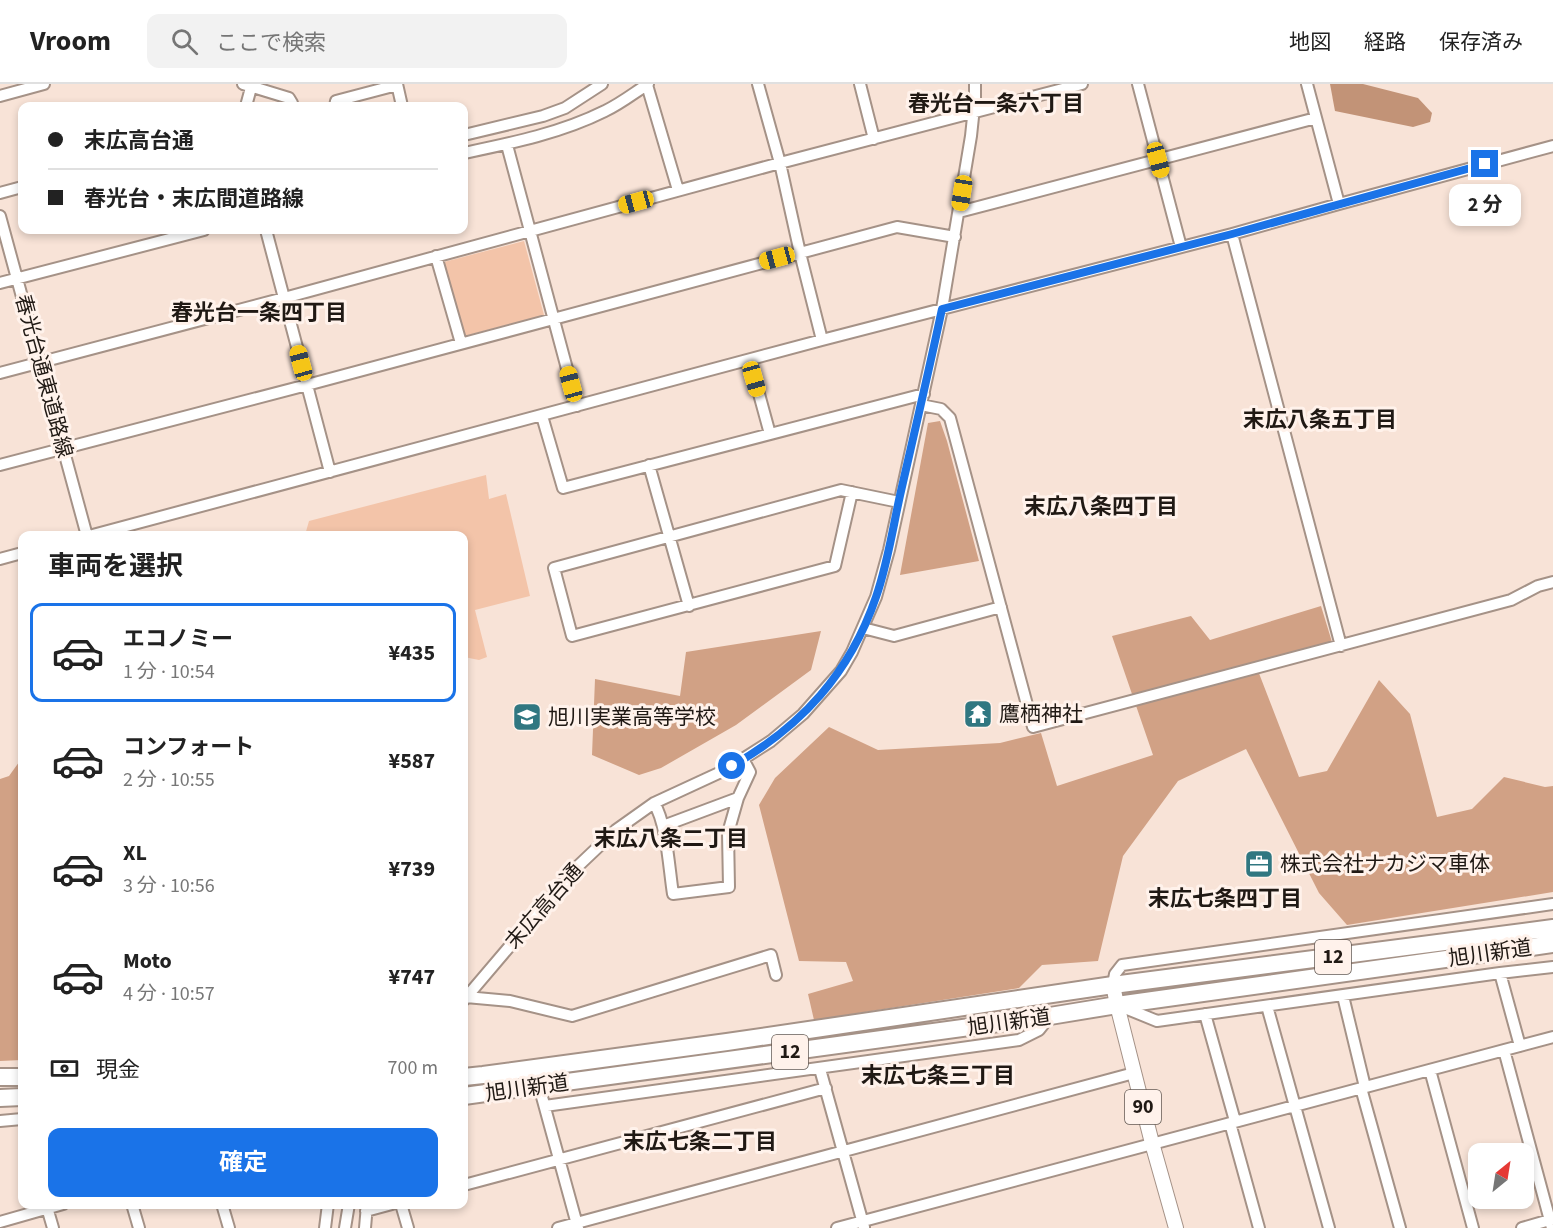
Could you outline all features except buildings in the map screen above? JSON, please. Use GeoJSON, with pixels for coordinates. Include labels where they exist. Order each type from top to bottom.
{"type":"FeatureCollection","features":[{"type":"Feature","properties":{"kind":"highway","name":"旭川新道"},"geometry":{"type":"LineString","coordinates":[[468,1077],[727,1042],[1113,985],[1553,928]]}},
{"type":"Feature","properties":{"kind":"highway","name":"旭川新道"},"geometry":{"type":"LineString","coordinates":[[468,1098],[1553,944]]}},
{"type":"Feature","properties":{"kind":"highway"},"geometry":{"type":"LineString","coordinates":[[0,1077],[18,1077]]}},
{"type":"Feature","properties":{"kind":"highway"},"geometry":{"type":"LineString","coordinates":[[0,1098],[18,1097]]}},
{"type":"Feature","properties":{"kind":"main road","name":"90"},"geometry":{"type":"LineString","coordinates":[[1113,985],[1152,1143],[1176,1228]]}},
{"type":"Feature","properties":{"kind":"street"},"geometry":{"type":"LineString","coordinates":[[0,96],[44,84]]}},
{"type":"Feature","properties":{"kind":"street"},"geometry":{"type":"LineString","coordinates":[[468,134],[543,116],[565,108],[602,84]]}},
{"type":"Feature","properties":{"kind":"street"},"geometry":{"type":"LineString","coordinates":[[468,152],[567,128],[607,110],[647,84],[678,190]]}},
{"type":"Feature","properties":{"kind":"street"},"geometry":{"type":"LineString","coordinates":[[758,84],[780,163],[822,340]]}},
{"type":"Feature","properties":{"kind":"street"},"geometry":{"type":"LineString","coordinates":[[860,84],[874,139]]}},
{"type":"Feature","properties":{"kind":"street","name":"末広高台通"},"geometry":{"type":"LineString","coordinates":[[468,994],[576,867],[616,830],[654,804],[721,772],[771,741],[803,714],[841,671],[852,652],[876,597],[889,550],[942,309],[974,112],[975,84]]}},
{"type":"Feature","properties":{"kind":"street"},"geometry":{"type":"LineString","coordinates":[[0,373],[678,190],[1082,84]]}},
{"type":"Feature","properties":{"kind":"street"},"geometry":{"type":"LineString","coordinates":[[1138,84],[1181,247]]}},
{"type":"Feature","properties":{"kind":"street"},"geometry":{"type":"LineString","coordinates":[[1307,84],[1339,204]]}},
{"type":"Feature","properties":{"kind":"street"},"geometry":{"type":"LineString","coordinates":[[247,102],[249,85],[289,98],[291,102]]}},
{"type":"Feature","properties":{"kind":"street"},"geometry":{"type":"LineString","coordinates":[[336,102],[397,85],[401,102]]}},
{"type":"Feature","properties":{"kind":"street"},"geometry":{"type":"LineString","coordinates":[[959,212],[1316,118]]}},
{"type":"Feature","properties":{"kind":"street"},"geometry":{"type":"LineString","coordinates":[[507,144],[577,406]]}},
{"type":"Feature","properties":{"kind":"street"},"geometry":{"type":"LineString","coordinates":[[107,531],[822,340],[1232,234],[1553,146]]}},
{"type":"Feature","properties":{"kind":"street"},"geometry":{"type":"LineString","coordinates":[[0,193],[18,188]]}},
{"type":"Feature","properties":{"kind":"street","name":"春光台通東道路線"},"geometry":{"type":"LineString","coordinates":[[0,216],[87,531]]}},
{"type":"Feature","properties":{"kind":"street"},"geometry":{"type":"LineString","coordinates":[[0,465],[897,227],[955,237]]}},
{"type":"Feature","properties":{"kind":"street"},"geometry":{"type":"LineString","coordinates":[[0,284],[189,234]]}},
{"type":"Feature","properties":{"kind":"street"},"geometry":{"type":"LineString","coordinates":[[267,234],[330,472]]}},
{"type":"Feature","properties":{"kind":"street"},"geometry":{"type":"LineString","coordinates":[[1232,234],[1341,646]]}},
{"type":"Feature","properties":{"kind":"street"},"geometry":{"type":"LineString","coordinates":[[436,256],[461,343]]}},
{"type":"Feature","properties":{"kind":"street"},"geometry":{"type":"LineString","coordinates":[[750,361],[770,434]]}},
{"type":"Feature","properties":{"kind":"street"},"geometry":{"type":"LineString","coordinates":[[542,416],[563,488],[770,434],[922,400],[941,409],[950,418],[1033,727],[1511,600],[1538,586],[1553,582]]}},
{"type":"Feature","properties":{"kind":"street"},"geometry":{"type":"LineString","coordinates":[[649,465],[689,606]]}},
{"type":"Feature","properties":{"kind":"street"},"geometry":{"type":"LineString","coordinates":[[852,492],[835,566],[572,636],[554,568],[841,490],[852,492],[899,502]]}},
{"type":"Feature","properties":{"kind":"street"},"geometry":{"type":"LineString","coordinates":[[0,559],[18,554]]}},
{"type":"Feature","properties":{"kind":"street"},"geometry":{"type":"LineString","coordinates":[[863,628],[894,636],[1001,607]]}},
{"type":"Feature","properties":{"kind":"street"},"geometry":{"type":"LineString","coordinates":[[654,804],[659,811],[663,826],[673,894],[729,887],[728,833],[738,798],[750,772],[743,759]]}},
{"type":"Feature","properties":{"kind":"street"},"geometry":{"type":"LineString","coordinates":[[663,826],[738,798]]}},
{"type":"Feature","properties":{"kind":"street"},"geometry":{"type":"LineString","coordinates":[[1113,985],[1115,974],[1122,964],[1553,904]]}},
{"type":"Feature","properties":{"kind":"street"},"geometry":{"type":"LineString","coordinates":[[468,998],[510,1001],[572,1016],[771,955],[776,975]]}},
{"type":"Feature","properties":{"kind":"street"},"geometry":{"type":"LineString","coordinates":[[1117,1005],[1157,1021],[1553,967]]}},
{"type":"Feature","properties":{"kind":"street"},"geometry":{"type":"LineString","coordinates":[[1500,973],[1520,1046]]}},
{"type":"Feature","properties":{"kind":"street"},"geometry":{"type":"LineString","coordinates":[[1279,983],[1284,1003]]}},
{"type":"Feature","properties":{"kind":"street"},"geometry":{"type":"LineString","coordinates":[[1343,996],[1363,1087],[1400,1228]]}},
{"type":"Feature","properties":{"kind":"street"},"geometry":{"type":"LineString","coordinates":[[1268,1006],[1329,1228]]}},
{"type":"Feature","properties":{"kind":"street"},"geometry":{"type":"LineString","coordinates":[[1205,1014],[1259,1228]]}},
{"type":"Feature","properties":{"kind":"street"},"geometry":{"type":"LineString","coordinates":[[545,1106],[1019,1040],[1039,1030],[1050,1016]]}},
{"type":"Feature","properties":{"kind":"street"},"geometry":{"type":"LineString","coordinates":[[837,1228],[863,1225],[1152,1143],[1553,1036]]}},
{"type":"Feature","properties":{"kind":"street"},"geometry":{"type":"LineString","coordinates":[[1504,1050],[1551,1222],[1522,1228]]}},
{"type":"Feature","properties":{"kind":"street"},"geometry":{"type":"LineString","coordinates":[[820,1069],[863,1225]]}},
{"type":"Feature","properties":{"kind":"street"},"geometry":{"type":"LineString","coordinates":[[1430,1070],[1473,1228]]}},
{"type":"Feature","properties":{"kind":"street"},"geometry":{"type":"LineString","coordinates":[[558,1228],[577,1226],[843,1151],[1134,1073]]}},
{"type":"Feature","properties":{"kind":"street"},"geometry":{"type":"LineString","coordinates":[[539,1086],[577,1226]]}},
{"type":"Feature","properties":{"kind":"street"},"geometry":{"type":"LineString","coordinates":[[468,1184],[826,1088]]}},
{"type":"Feature","properties":{"kind":"street"},"geometry":{"type":"LineString","coordinates":[[0,1121],[18,1119]]}},
{"type":"Feature","properties":{"kind":"street"},"geometry":{"type":"LineString","coordinates":[[0,1222],[41,1209]]}},
{"type":"Feature","properties":{"kind":"street"},"geometry":{"type":"LineString","coordinates":[[48,1209],[53,1228]]}},
{"type":"Feature","properties":{"kind":"street"},"geometry":{"type":"LineString","coordinates":[[133,1209],[139,1228]]}},
{"type":"Feature","properties":{"kind":"street"},"geometry":{"type":"LineString","coordinates":[[223,1209],[229,1228]]}},
{"type":"Feature","properties":{"kind":"street"},"geometry":{"type":"LineString","coordinates":[[325,1228],[327,1209]]}},
{"type":"Feature","properties":{"kind":"street"},"geometry":{"type":"LineString","coordinates":[[345,1228],[348,1209]]}},
{"type":"Feature","properties":{"kind":"street"},"geometry":{"type":"LineString","coordinates":[[365,1228],[367,1209]]}},
{"type":"Feature","properties":{"kind":"street"},"geometry":{"type":"LineString","coordinates":[[402,1209],[408,1228]]}},
{"type":"Feature","properties":{"kind":"shaded area"},"geometry":{"type":"Polygon","coordinates":[[[1330,84],[1363,84],[1418,98],[1432,113],[1430,122],[1413,127],[1335,111],[1330,84]]]}},
{"type":"Feature","properties":{"kind":"shaded area"},"geometry":{"type":"Polygon","coordinates":[[[524,241],[544,315],[465,336],[444,262],[524,241]]]}},
{"type":"Feature","properties":{"kind":"shaded area"},"geometry":{"type":"Polygon","coordinates":[[[940,421],[979,561],[900,575],[928,423],[940,421]]]}},
{"type":"Feature","properties":{"kind":"shaded area"},"geometry":{"type":"Polygon","coordinates":[[[486,475],[489,499],[506,494],[530,596],[475,610],[487,657],[479,660],[468,658],[468,531],[306,531],[309,521],[486,475]]]}},
{"type":"Feature","properties":{"kind":"shaded area"},"geometry":{"type":"Polygon","coordinates":[[[1321,606],[1332,642],[1255,663],[1299,777],[1327,771],[1379,680],[1410,714],[1437,817],[1472,809],[1504,777],[1545,787],[1553,786],[1553,892],[1347,925],[1319,893],[1246,749],[1178,781],[1123,856],[1098,961],[1042,965],[1019,988],[814,1020],[808,994],[853,981],[846,962],[799,961],[759,805],[775,778],[829,727],[878,750],[1000,743],[1041,733],[1057,786],[1153,755],[1112,636],[1191,616],[1210,640],[1321,606]]]}},
{"type":"Feature","properties":{"kind":"shaded area"},"geometry":{"type":"Polygon","coordinates":[[[821,631],[811,670],[736,725],[661,768],[639,775],[592,755],[595,679],[680,696],[686,652],[821,631]]]}},
{"type":"Feature","properties":{"kind":"shaded area"},"geometry":{"type":"Polygon","coordinates":[[[18,764],[18,1060],[0,1061],[0,779],[9,776],[18,764]]]}},
{"type":"Feature","properties":{"kind":"place","name":"鷹栖神社"},"geometry":{"type":"Point","coordinates":[978,714]}},
{"type":"Feature","properties":{"kind":"place","name":"旭川実業高等学校"},"geometry":{"type":"Point","coordinates":[527,717]}},
{"type":"Feature","properties":{"kind":"place","name":"株式会社ナカジマ車体"},"geometry":{"type":"Point","coordinates":[1259,864]}},
{"type":"Feature","properties":{"kind":"district","name":"春光台一条六丁目"},"geometry":{"type":"Point","coordinates":[996,104]}},
{"type":"Feature","properties":{"kind":"district","name":"春光台一条四丁目"},"geometry":{"type":"Point","coordinates":[259,313]}},
{"type":"Feature","properties":{"kind":"district","name":"末広八条五丁目"},"geometry":{"type":"Point","coordinates":[1320,420]}},
{"type":"Feature","properties":{"kind":"district","name":"末広八条四丁目"},"geometry":{"type":"Point","coordinates":[1101,507]}},
{"type":"Feature","properties":{"kind":"district","name":"末広八条二丁目"},"geometry":{"type":"Point","coordinates":[671,839]}},
{"type":"Feature","properties":{"kind":"district","name":"末広七条四丁目"},"geometry":{"type":"Point","coordinates":[1225,899]}},
{"type":"Feature","properties":{"kind":"district","name":"末広七条三丁目"},"geometry":{"type":"Point","coordinates":[938,1076]}},
{"type":"Feature","properties":{"kind":"district","name":"末広七条二丁目"},"geometry":{"type":"Point","coordinates":[700,1142]}},
{"type":"Feature","properties":{"kind":"route"},"geometry":{"type":"LineString","coordinates":[[732,766],[771,741],[803,714],[841,671],[852,652],[876,597],[889,550],[942,309],[1232,234],[1485,164]]}}]}
